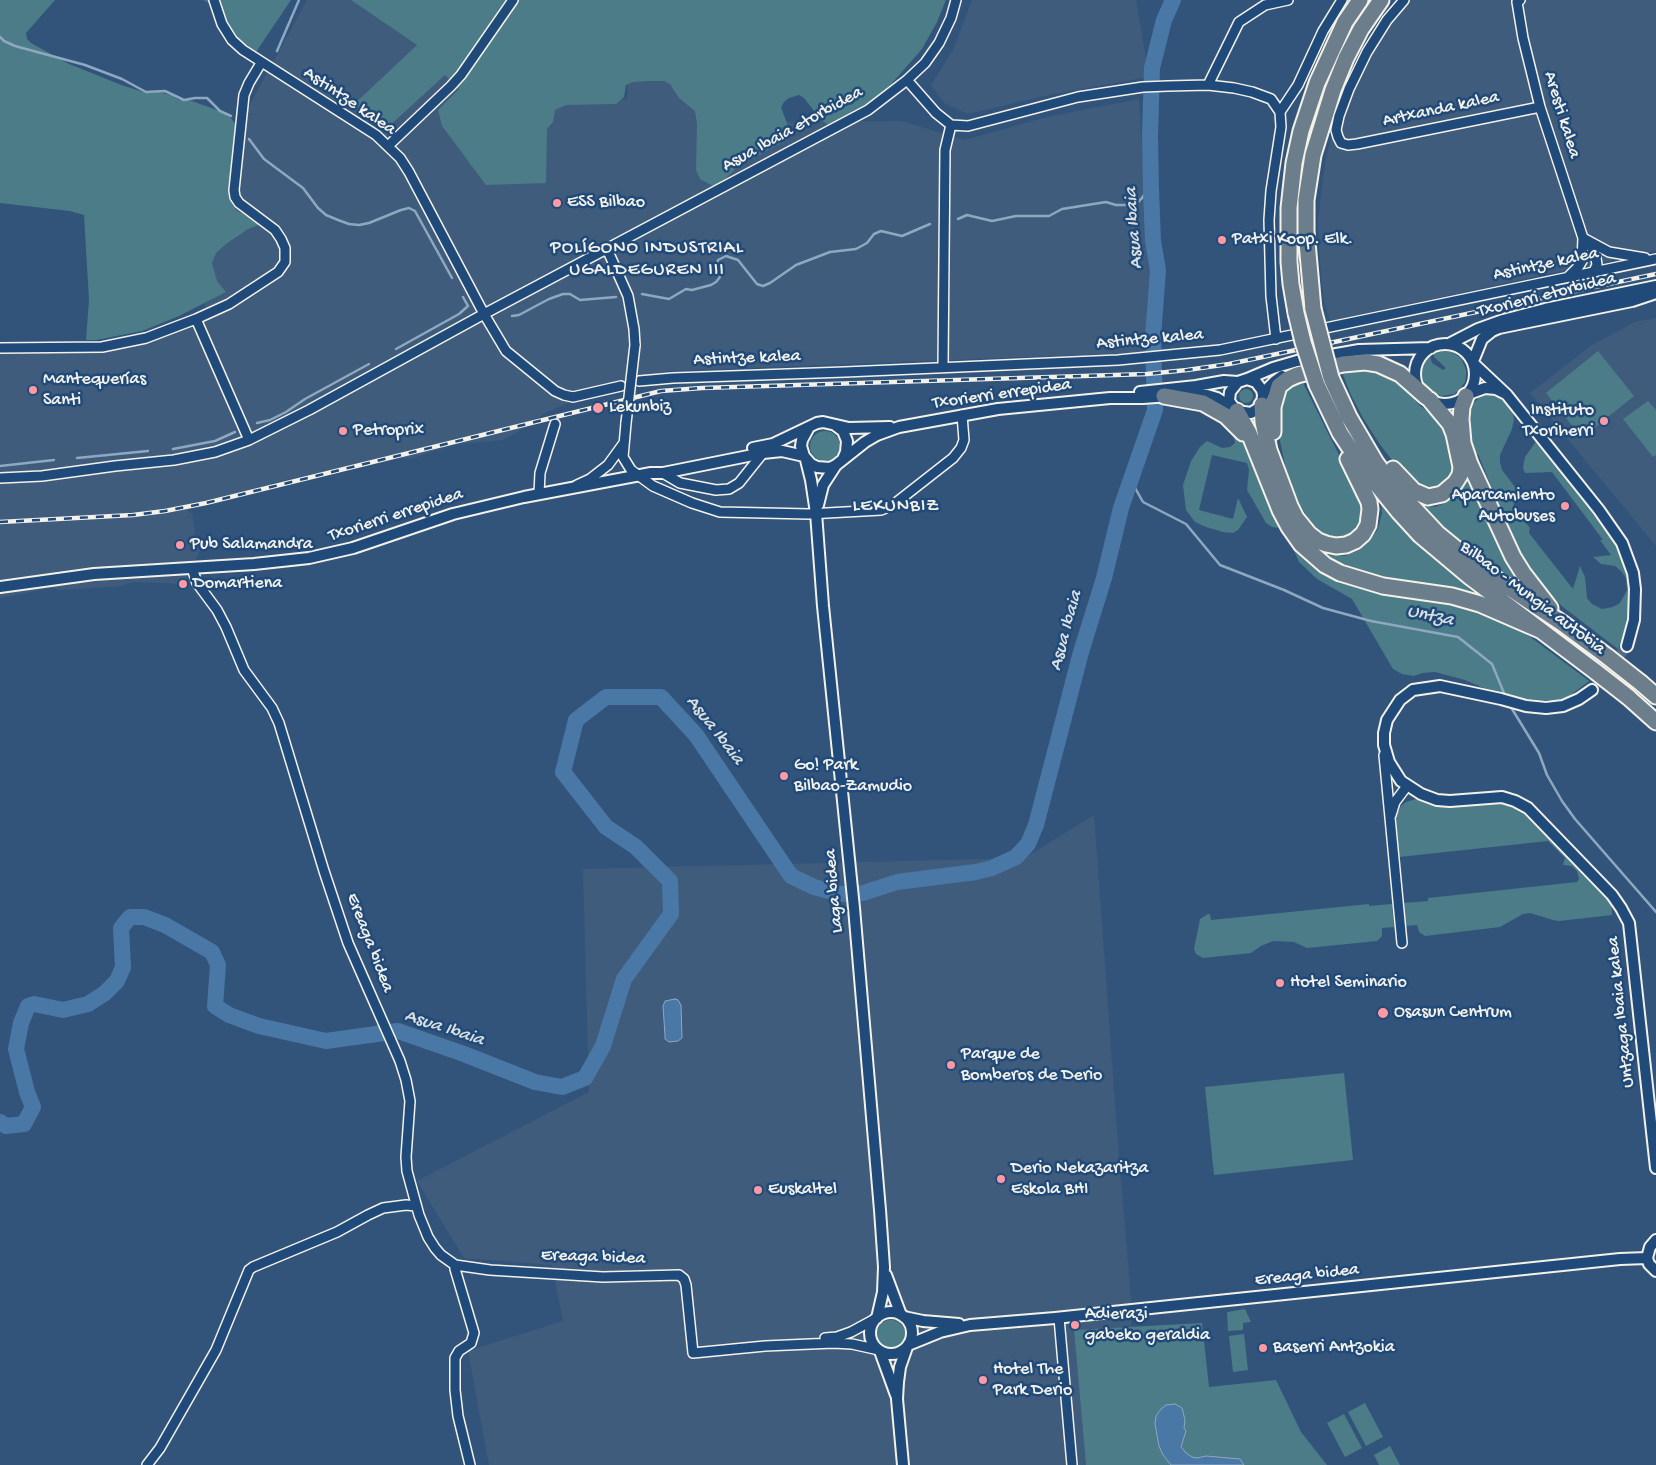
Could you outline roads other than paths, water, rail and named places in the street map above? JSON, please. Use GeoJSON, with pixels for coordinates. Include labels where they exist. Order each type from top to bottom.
{"type":"FeatureCollection","features":[{"type":"Feature","properties":{"kind":"highway","name":"Bilbao - Mungia autobia"},"geometry":{"type":"LineString","coordinates":[[1360,0],[1345,22],[1317,83],[1301,131],[1294,163],[1289,208],[1291,284],[1303,342],[1317,385],[1340,433],[1379,488],[1420,535],[1470,577],[1628,697],[1656,722]]}},
{"type":"Feature","properties":{"kind":"highway"},"geometry":{"type":"LineString","coordinates":[[1273,463],[1272,425],[1274,401],[1280,386],[1288,379],[1297,375],[1343,364],[1365,362],[1378,364],[1400,374],[1424,394],[1450,424],[1461,467],[1460,475],[1449,489],[1442,494],[1428,497],[1414,491],[1389,464],[1355,414],[1335,377],[1323,351],[1313,309],[1306,231],[1306,200],[1313,155],[1333,90],[1346,58],[1361,29],[1381,0]]}},
{"type":"Feature","properties":{"kind":"highway","name":"Bilbao - Mungia autobia"},"geometry":{"type":"LineString","coordinates":[[1335,377],[1349,417],[1376,463],[1394,486],[1437,532],[1481,569],[1608,656],[1656,696]]}},
{"type":"Feature","properties":{"kind":"highway"},"geometry":{"type":"LineString","coordinates":[[1163,394],[1203,403],[1219,411],[1236,424],[1255,447]]}},
{"type":"Feature","properties":{"kind":"highway"},"geometry":{"type":"LineString","coordinates":[[1466,396],[1462,407],[1461,419],[1463,443],[1470,464],[1518,565],[1562,623]]}},
{"type":"Feature","properties":{"kind":"highway"},"geometry":{"type":"LineString","coordinates":[[1262,400],[1265,437],[1273,463],[1296,518],[1309,534],[1318,541],[1336,546],[1346,545],[1355,541],[1363,534],[1368,525],[1370,509],[1362,486],[1347,457],[1340,433]]}},
{"type":"Feature","properties":{"kind":"highway"},"geometry":{"type":"LineString","coordinates":[[1236,410],[1255,447],[1280,510],[1289,527],[1301,544],[1326,565],[1349,576],[1383,586],[1452,596],[1480,604],[1540,630]]}},
{"type":"Feature","properties":{"kind":"street","name":"Astintze kalea"},"geometry":{"type":"LineString","coordinates":[[214,0],[222,24],[232,40],[243,50],[376,135],[400,158],[506,351],[555,390],[573,397],[621,386]]}},
{"type":"Feature","properties":{"kind":"street"},"geometry":{"type":"LineString","coordinates":[[388,146],[456,81],[513,0]]}},
{"type":"Feature","properties":{"kind":"street","name":"Asua Ibaia etorbidea"},"geometry":{"type":"LineString","coordinates":[[0,478],[42,476],[174,460],[215,452],[250,440],[868,110],[907,80],[925,62],[939,43],[951,18],[956,0]]}},
{"type":"Feature","properties":{"kind":"street"},"geometry":{"type":"LineString","coordinates":[[1208,86],[1239,22],[1265,5],[1287,0]]}},
{"type":"Feature","properties":{"kind":"street"},"geometry":{"type":"LineString","coordinates":[[1280,112],[1298,85],[1320,38],[1342,0]]}},
{"type":"Feature","properties":{"kind":"street","name":"Artxanda kalea"},"geometry":{"type":"LineString","coordinates":[[1404,0],[1367,52],[1338,116],[1336,130],[1341,143],[1348,145],[1540,107]]}},
{"type":"Feature","properties":{"kind":"street","name":"Aresti kalea"},"geometry":{"type":"LineString","coordinates":[[1518,1],[1523,38],[1540,107],[1583,238],[1594,252],[1596,265],[1594,271]]}},
{"type":"Feature","properties":{"kind":"street"},"geometry":{"type":"LineString","coordinates":[[0,348],[102,347],[146,338],[229,304],[255,283],[278,272],[285,262],[285,248],[281,239],[275,230],[239,203],[235,197],[234,190],[244,95],[261,63]]}},
{"type":"Feature","properties":{"kind":"street"},"geometry":{"type":"LineString","coordinates":[[907,80],[936,113],[951,125],[968,126],[1078,97],[1144,87],[1208,86],[1234,88],[1270,99],[1280,112],[1281,127],[1271,191],[1269,220],[1271,296],[1276,339]]}},
{"type":"Feature","properties":{"kind":"street"},"geometry":{"type":"LineString","coordinates":[[943,366],[945,150],[951,125]]}},
{"type":"Feature","properties":{"kind":"street","name":"Astintze kalea"},"geometry":{"type":"LineString","coordinates":[[1583,238],[1609,252],[1656,259]]}},
{"type":"Feature","properties":{"kind":"street","name":"Aresti kalea"},"geometry":{"type":"LineString","coordinates":[[1569,276],[1582,260],[1583,238]]}},
{"type":"Feature","properties":{"kind":"street"},"geometry":{"type":"LineString","coordinates":[[607,249],[628,296],[634,329],[623,457],[628,467],[653,486],[692,503],[720,512],[816,513],[881,510],[893,505],[952,458],[961,448],[964,440],[962,415]]}},
{"type":"Feature","properties":{"kind":"street"},"geometry":{"type":"LineString","coordinates":[[1582,254],[1594,271]]}},
{"type":"Feature","properties":{"kind":"street","name":"Astintze kalea"},"geometry":{"type":"LineString","coordinates":[[639,382],[673,378],[845,372],[1146,357],[1220,350],[1656,259]]}},
{"type":"Feature","properties":{"kind":"street","name":"Txorierri etorbidea"},"geometry":{"type":"LineString","coordinates":[[1449,344],[1478,329],[1503,320],[1545,309],[1656,286]]}},
{"type":"Feature","properties":{"kind":"street","name":"Txorierri etorbidea"},"geometry":{"type":"LineString","coordinates":[[1474,363],[1482,340],[1492,331],[1510,325],[1632,301],[1656,293]]}},
{"type":"Feature","properties":{"kind":"street"},"geometry":{"type":"LineString","coordinates":[[196,319],[250,440]]}},
{"type":"Feature","properties":{"kind":"street"},"geometry":{"type":"LineString","coordinates":[[1424,394],[1415,372],[1416,366],[1422,356],[1431,348],[1440,344],[1449,344],[1463,350],[1507,395],[1599,510],[1622,543],[1633,573],[1635,589],[1634,620],[1627,646]]}},
{"type":"Feature","properties":{"kind":"street","name":"Txorierri errepidea"},"geometry":{"type":"LineString","coordinates":[[1163,394],[1224,381],[1242,380],[1297,361],[1359,350],[1431,348]]}},
{"type":"Feature","properties":{"kind":"street"},"geometry":{"type":"LineString","coordinates":[[1262,400],[1262,390],[1256,382],[1242,380],[1230,392],[1230,401],[1236,410],[1251,413],[1255,411],[1262,400],[1274,381],[1283,375],[1350,360],[1373,358],[1400,367],[1424,394],[1440,403],[1451,403],[1485,388],[1507,395]]}},
{"type":"Feature","properties":{"kind":"street"},"geometry":{"type":"LineString","coordinates":[[1466,396],[1476,377],[1474,363]]}},
{"type":"Feature","properties":{"kind":"street","name":"Txorierri errepidea"},"geometry":{"type":"LineString","coordinates":[[651,473],[663,473],[782,451],[805,458],[816,468],[830,468],[838,464],[865,442],[877,435],[899,427],[998,409],[1143,395],[1192,394],[1217,398],[1236,410]]}},
{"type":"Feature","properties":{"kind":"street","name":"Txorierri errepidea"},"geometry":{"type":"LineString","coordinates":[[0,587],[94,574],[290,561],[353,548],[476,507],[639,476],[666,467],[773,444],[818,423],[828,423],[849,428],[899,427]]}},
{"type":"Feature","properties":{"kind":"street"},"geometry":{"type":"LineString","coordinates":[[539,494],[540,473],[555,424]]}},
{"type":"Feature","properties":{"kind":"street"},"geometry":{"type":"LineString","coordinates":[[816,513],[823,485],[846,452],[847,441],[843,431],[834,424]]}},
{"type":"Feature","properties":{"kind":"street"},"geometry":{"type":"LineString","coordinates":[[805,458],[801,446],[808,429]]}},
{"type":"Feature","properties":{"kind":"street"},"geometry":{"type":"LineString","coordinates":[[570,489],[590,479],[608,465],[624,443]]}},
{"type":"Feature","properties":{"kind":"street"},"geometry":{"type":"LineString","coordinates":[[663,473],[680,483],[716,490],[729,489],[740,482],[763,453]]}},
{"type":"Feature","properties":{"kind":"street","name":"Laga bidea"},"geometry":{"type":"LineString","coordinates":[[805,458],[812,480],[816,513],[823,606],[852,882],[884,1267],[883,1292],[876,1319]]}},
{"type":"Feature","properties":{"kind":"street","name":"Ereaga bidea"},"geometry":{"type":"LineString","coordinates":[[192,568],[197,583],[217,610],[226,627],[244,670],[272,708],[279,723],[348,943],[394,1046],[409,1092],[410,1114],[406,1171],[416,1206],[428,1237],[441,1255],[455,1265],[490,1270],[602,1278],[679,1275],[684,1279],[686,1285],[694,1353],[793,1344],[852,1344],[879,1351]]}},
{"type":"Feature","properties":{"kind":"street"},"geometry":{"type":"LineString","coordinates":[[1402,943],[1384,745],[1387,720],[1400,700],[1413,690],[1440,686],[1526,706],[1546,708],[1563,706],[1579,699],[1592,690]]}},
{"type":"Feature","properties":{"kind":"street"},"geometry":{"type":"LineString","coordinates":[[1384,745],[1389,762],[1401,781],[1407,786],[1395,802],[1392,810],[1391,827]]}},
{"type":"Feature","properties":{"kind":"street","name":"Untzaga Ibaia kalea"},"geometry":{"type":"LineString","coordinates":[[1407,786],[1421,794],[1442,801],[1498,797],[1521,804],[1532,812],[1572,853],[1612,895],[1621,908],[1629,924],[1656,1168]]}},
{"type":"Feature","properties":{"kind":"street"},"geometry":{"type":"LineString","coordinates":[[147,1465],[160,1448],[216,1350],[249,1270],[337,1232],[368,1214],[383,1208],[406,1205],[416,1206]]}},
{"type":"Feature","properties":{"kind":"street"},"geometry":{"type":"LineString","coordinates":[[1656,1240],[1650,1247],[1647,1258],[1649,1264],[1656,1271]]}},
{"type":"Feature","properties":{"kind":"street","name":"Ereaga bidea"},"geometry":{"type":"LineString","coordinates":[[970,1325],[1059,1318],[1620,1259],[1647,1258]]}},
{"type":"Feature","properties":{"kind":"street"},"geometry":{"type":"LineString","coordinates":[[455,1265],[474,1333],[471,1343],[459,1351],[455,1358],[455,1390],[458,1416],[470,1465]]}},
{"type":"Feature","properties":{"kind":"street","name":"Laga bidea"},"geometry":{"type":"LineString","coordinates":[[884,1267],[902,1316]]}},
{"type":"Feature","properties":{"kind":"street"},"geometry":{"type":"LineString","coordinates":[[897,1399],[879,1351],[873,1345],[870,1338],[870,1330],[876,1319],[888,1313],[932,1322],[970,1325]]}},
{"type":"Feature","properties":{"kind":"street"},"geometry":{"type":"LineString","coordinates":[[902,1316],[908,1322],[911,1330],[911,1338],[900,1367],[897,1399],[903,1465]]}},
{"type":"Feature","properties":{"kind":"street"},"geometry":{"type":"LineString","coordinates":[[1059,1318],[1072,1465]]}},
{"type":"Feature","properties":{"kind":"street","name":"Ereaga bidea"},"geometry":{"type":"LineString","coordinates":[[793,1344],[810,1339],[837,1337],[876,1319]]}},
{"type":"Feature","properties":{"kind":"street"},"geometry":{"type":"LineString","coordinates":[[879,1351],[895,1354],[902,1351],[908,1345],[940,1332],[970,1325]]}},
{"type":"Feature","properties":{"kind":"waterway"},"geometry":{"type":"LineString","coordinates":[[277,51],[299,0]]}},
{"type":"Feature","properties":{"kind":"waterway","name":"Asua Ibaia"},"geometry":{"type":"LineString","coordinates":[[0,1122],[6,1126],[24,1124],[33,1107],[27,1092],[16,1049],[21,1023],[28,1006],[34,1004],[63,1010],[88,1004],[105,993],[117,981],[123,967],[121,928],[130,917],[144,917],[165,925],[212,952],[218,965],[215,1006],[229,1015],[259,1026],[326,1041],[398,1031],[535,1082],[562,1087],[585,1078],[603,1046],[624,979],[671,914],[670,881],[636,847],[606,827],[563,772],[576,720],[606,697],[661,697],[696,735],[791,876],[814,887],[840,894],[863,893],[897,882],[976,872],[992,868],[1016,857],[1028,844],[1036,825],[1081,652],[1104,578],[1121,508],[1155,410],[1153,337],[1158,270],[1153,241],[1151,190],[1152,68],[1164,20],[1173,0]]}},
{"type":"Feature","properties":{"kind":"waterway"},"geometry":{"type":"LineString","coordinates":[[0,37],[15,46],[85,65],[122,79],[146,92],[165,91],[184,100],[207,98],[220,111],[231,116]]}},
{"type":"Feature","properties":{"kind":"waterway"},"geometry":{"type":"LineString","coordinates":[[249,139],[264,159],[303,188],[318,208],[326,215],[349,224],[359,225],[401,210],[409,208],[415,211],[452,278]]}},
{"type":"Feature","properties":{"kind":"waterway"},"geometry":{"type":"LineString","coordinates":[[958,219],[967,215],[992,221],[1016,216],[1049,216],[1062,209],[1106,202],[1126,205],[1137,203],[1151,184]]}},
{"type":"Feature","properties":{"kind":"waterway"},"geometry":{"type":"LineString","coordinates":[[642,294],[669,299],[686,289],[692,290],[711,285],[720,277],[717,265],[718,260],[726,256],[738,260],[757,284],[763,286],[796,265],[830,252],[856,249],[867,243],[874,234],[881,231],[902,236],[930,224]]}},
{"type":"Feature","properties":{"kind":"waterway"},"geometry":{"type":"LineString","coordinates":[[512,316],[519,315],[549,299],[563,294],[570,294],[580,300],[616,297]]}},
{"type":"Feature","properties":{"kind":"waterway"},"geometry":{"type":"LineString","coordinates":[[396,349],[459,314],[468,306],[463,297]]}},
{"type":"Feature","properties":{"kind":"waterway"},"geometry":{"type":"LineString","coordinates":[[257,423],[270,420],[286,412],[305,399],[369,364]]}},
{"type":"Feature","properties":{"kind":"waterway"},"geometry":{"type":"LineString","coordinates":[[173,449],[215,441],[235,432]]}},
{"type":"Feature","properties":{"kind":"waterway"},"geometry":{"type":"LineString","coordinates":[[77,458],[148,451]]}},
{"type":"Feature","properties":{"kind":"waterway"},"geometry":{"type":"LineString","coordinates":[[0,466],[54,460]]}},
{"type":"Feature","properties":{"kind":"waterway","name":"Untza"},"geometry":{"type":"LineString","coordinates":[[1130,479],[1143,502],[1186,524],[1220,565],[1284,590],[1323,608],[1371,621],[1458,637],[1492,664],[1506,698]]}},
{"type":"Feature","properties":{"kind":"waterway","name":"Untza"},"geometry":{"type":"LineString","coordinates":[[1509,704],[1539,753],[1547,775],[1562,801],[1575,819],[1656,912]]}},
{"type":"Feature","properties":{"kind":"tunnel"},"geometry":{"type":"LineString","coordinates":[[1592,690],[1627,646]]}},
{"type":"Feature","properties":{"kind":"railway"},"geometry":{"type":"LineString","coordinates":[[0,522],[133,515],[206,503],[661,391],[702,388],[1147,374],[1187,370],[1229,364],[1656,274]]}},
{"type":"Feature","properties":{"kind":"place","name":"ESS Bilbao"},"geometry":{"type":"Point","coordinates":[557,203]}},
{"type":"Feature","properties":{"kind":"place","name":"Patxi Koop. Elk."},"geometry":{"type":"Point","coordinates":[1222,240]}},
{"type":"Feature","properties":{"kind":"place","name":"Mantequerías Santi"},"geometry":{"type":"Point","coordinates":[33,390]}},
{"type":"Feature","properties":{"kind":"place","name":"Lekunbiz"},"geometry":{"type":"Point","coordinates":[598,408]}},
{"type":"Feature","properties":{"kind":"place","name":"Instituto Txoriherri"},"geometry":{"type":"Point","coordinates":[1604,421]}},
{"type":"Feature","properties":{"kind":"place","name":"Petroprix"},"geometry":{"type":"Point","coordinates":[343,431]}},
{"type":"Feature","properties":{"kind":"place","name":"Aparcamiento Autobuses"},"geometry":{"type":"Point","coordinates":[1565,506]}},
{"type":"Feature","properties":{"kind":"place","name":"Pub Salamandra"},"geometry":{"type":"Point","coordinates":[180,545]}},
{"type":"Feature","properties":{"kind":"place","name":"Domartiena"},"geometry":{"type":"Point","coordinates":[183,584]}},
{"type":"Feature","properties":{"kind":"place","name":"Go! Park Bilbao-Zamudio"},"geometry":{"type":"Point","coordinates":[784,776]}},
{"type":"Feature","properties":{"kind":"place","name":"Hotel Seminario"},"geometry":{"type":"Point","coordinates":[1280,983]}},
{"type":"Feature","properties":{"kind":"place","name":"Osasun Centrum"},"geometry":{"type":"Point","coordinates":[1383,1013]}},
{"type":"Feature","properties":{"kind":"place","name":"Parque de Bomberos de Derio"},"geometry":{"type":"Point","coordinates":[951,1065]}},
{"type":"Feature","properties":{"kind":"place","name":"Derio Nekazaritza Eskola BHI"},"geometry":{"type":"Point","coordinates":[1001,1179]}},
{"type":"Feature","properties":{"kind":"place","name":"Euskaltel"},"geometry":{"type":"Point","coordinates":[758,1190]}},
{"type":"Feature","properties":{"kind":"place","name":"Adierazi gabeko geraldia"},"geometry":{"type":"Point","coordinates":[1075,1325]}},
{"type":"Feature","properties":{"kind":"place","name":"Baserri Antzokia"},"geometry":{"type":"Point","coordinates":[1263,1348]}},
{"type":"Feature","properties":{"kind":"place","name":"Hotel The Park Derio"},"geometry":{"type":"Point","coordinates":[983,1380]}},
{"type":"Feature","properties":{"kind":"district","name":"POLÍGONO INDUSTRIAL UGALDEGUREN III"},"geometry":{"type":"Point","coordinates":[647,260]}},
{"type":"Feature","properties":{"kind":"district","name":"LEKUNBIZ"},"geometry":{"type":"Point","coordinates":[896,507]}}]}
